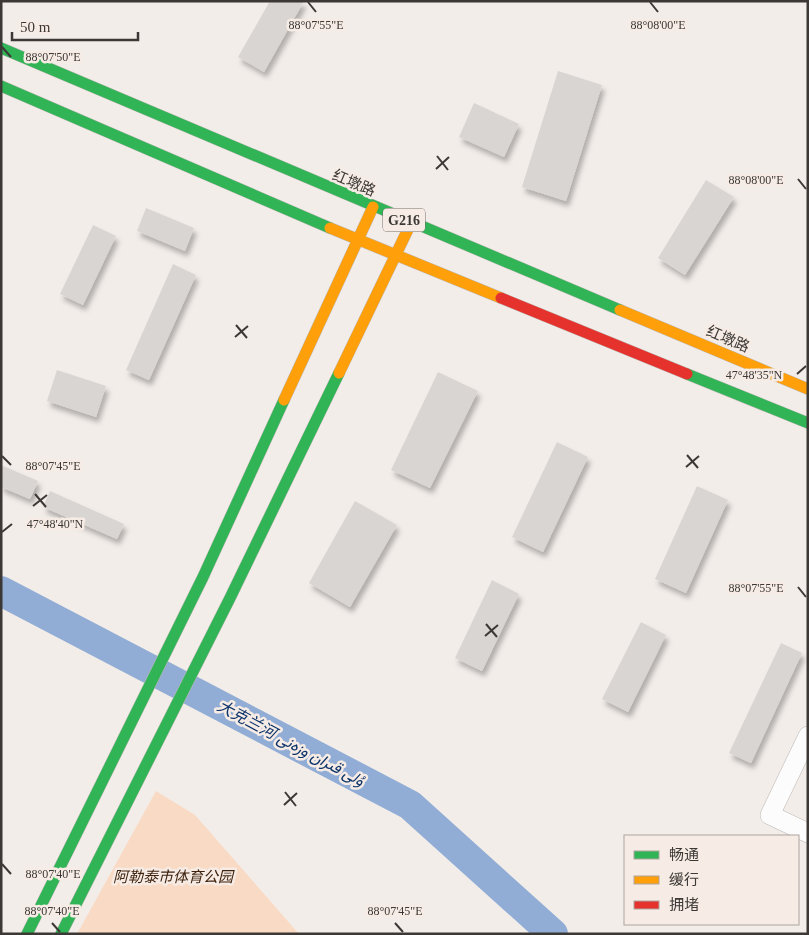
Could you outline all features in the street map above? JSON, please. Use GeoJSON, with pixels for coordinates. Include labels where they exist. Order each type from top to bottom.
{"type":"FeatureCollection","features":[{"type":"Feature","properties":{"kind":"main road","name":"红墩路"},"geometry":{"type":"LineString","coordinates":[[1,48],[372,207],[808,389]]}},
{"type":"Feature","properties":{"kind":"main road","name":"G216"},"geometry":{"type":"LineString","coordinates":[[1,86],[396,256],[808,423]]}},
{"type":"Feature","properties":{"kind":"main road"},"geometry":{"type":"LineString","coordinates":[[27,934],[203,577],[372,207]]}},
{"type":"Feature","properties":{"kind":"main road"},"geometry":{"type":"LineString","coordinates":[[61,934],[230,598],[412,223]]}},
{"type":"Feature","properties":{"kind":"street"},"geometry":{"type":"LineString","coordinates":[[808,736],[770,815],[808,833]]}},
{"type":"Feature","properties":{"kind":"green space","name":"阿勒泰市体育公园"},"geometry":{"type":"Polygon","coordinates":[[[156,791],[195,815],[299,934],[77,934],[156,791]]]}},
{"type":"Feature","properties":{"kind":"building"},"geometry":{"type":"Polygon","coordinates":[[[270,1],[304,1],[264,72],[238,57],[270,1]]]}},
{"type":"Feature","properties":{"kind":"building"},"geometry":{"type":"Polygon","coordinates":[[[558,71],[602,85],[566,201],[522,187],[558,71]]]}},
{"type":"Feature","properties":{"kind":"building"},"geometry":{"type":"Polygon","coordinates":[[[474,103],[519,124],[504,157],[459,137],[474,103]]]}},
{"type":"Feature","properties":{"kind":"building"},"geometry":{"type":"Polygon","coordinates":[[[706,180],[734,197],[685,275],[658,258],[706,180]]]}},
{"type":"Feature","properties":{"kind":"building"},"geometry":{"type":"Polygon","coordinates":[[[146,208],[194,228],[185,251],[137,231],[146,208]]]}},
{"type":"Feature","properties":{"kind":"building"},"geometry":{"type":"Polygon","coordinates":[[[93,225],[116,236],[83,305],[60,294],[93,225]]]}},
{"type":"Feature","properties":{"kind":"building"},"geometry":{"type":"Polygon","coordinates":[[[173,264],[196,275],[149,380],[126,370],[173,264]]]}},
{"type":"Feature","properties":{"kind":"building"},"geometry":{"type":"Polygon","coordinates":[[[57,370],[106,386],[96,417],[47,401],[57,370]]]}},
{"type":"Feature","properties":{"kind":"building"},"geometry":{"type":"Polygon","coordinates":[[[438,372],[478,391],[430,488],[391,470],[438,372]]]}},
{"type":"Feature","properties":{"kind":"building"},"geometry":{"type":"Polygon","coordinates":[[[557,442],[588,457],[543,552],[512,537],[557,442]]]}},
{"type":"Feature","properties":{"kind":"building"},"geometry":{"type":"Polygon","coordinates":[[[1,465],[38,481],[30,499],[1,487],[1,465]]]}},
{"type":"Feature","properties":{"kind":"building"},"geometry":{"type":"Polygon","coordinates":[[[697,486],[728,500],[686,593],[655,579],[697,486]]]}},
{"type":"Feature","properties":{"kind":"building"},"geometry":{"type":"Polygon","coordinates":[[[50,491],[124,524],[117,539],[43,507],[50,491]]]}},
{"type":"Feature","properties":{"kind":"building"},"geometry":{"type":"Polygon","coordinates":[[[355,501],[397,525],[350,607],[309,583],[355,501]]]}},
{"type":"Feature","properties":{"kind":"building"},"geometry":{"type":"Polygon","coordinates":[[[492,580],[519,594],[482,671],[455,658],[492,580]]]}},
{"type":"Feature","properties":{"kind":"building"},"geometry":{"type":"Polygon","coordinates":[[[641,622],[666,635],[628,712],[602,699],[641,622]]]}},
{"type":"Feature","properties":{"kind":"building"},"geometry":{"type":"Polygon","coordinates":[[[781,643],[802,653],[751,763],[729,753],[781,643]]]}},
{"type":"Feature","properties":{"kind":"waterway","name":"大克兰河 ۇلى قىران وزەنى"},"geometry":{"type":"LineString","coordinates":[[1,591],[410,805],[553,934]]}},
{"type":"Feature","properties":{"kind":"traffic: fast"},"geometry":{"type":"LineString","coordinates":[[1,48],[620,310]]}},
{"type":"Feature","properties":{"kind":"traffic: fast"},"geometry":{"type":"LineString","coordinates":[[1,86],[330,228]]}},
{"type":"Feature","properties":{"kind":"traffic: fast"},"geometry":{"type":"LineString","coordinates":[[61,934],[230,598],[339,373]]}},
{"type":"Feature","properties":{"kind":"traffic: fast"},"geometry":{"type":"LineString","coordinates":[[687,374],[808,423]]}},
{"type":"Feature","properties":{"kind":"traffic: fast"},"geometry":{"type":"LineString","coordinates":[[27,934],[203,577],[284,400]]}},
{"type":"Feature","properties":{"kind":"traffic: slow"},"geometry":{"type":"LineString","coordinates":[[284,400],[373,207]]}},
{"type":"Feature","properties":{"kind":"traffic: slow"},"geometry":{"type":"LineString","coordinates":[[339,373],[411,223]]}},
{"type":"Feature","properties":{"kind":"traffic: slow"},"geometry":{"type":"LineString","coordinates":[[330,228],[501,298]]}},
{"type":"Feature","properties":{"kind":"traffic: slow"},"geometry":{"type":"LineString","coordinates":[[620,310],[808,389]]}},
{"type":"Feature","properties":{"kind":"traffic: jam"},"geometry":{"type":"LineString","coordinates":[[501,298],[687,374]]}}]}
